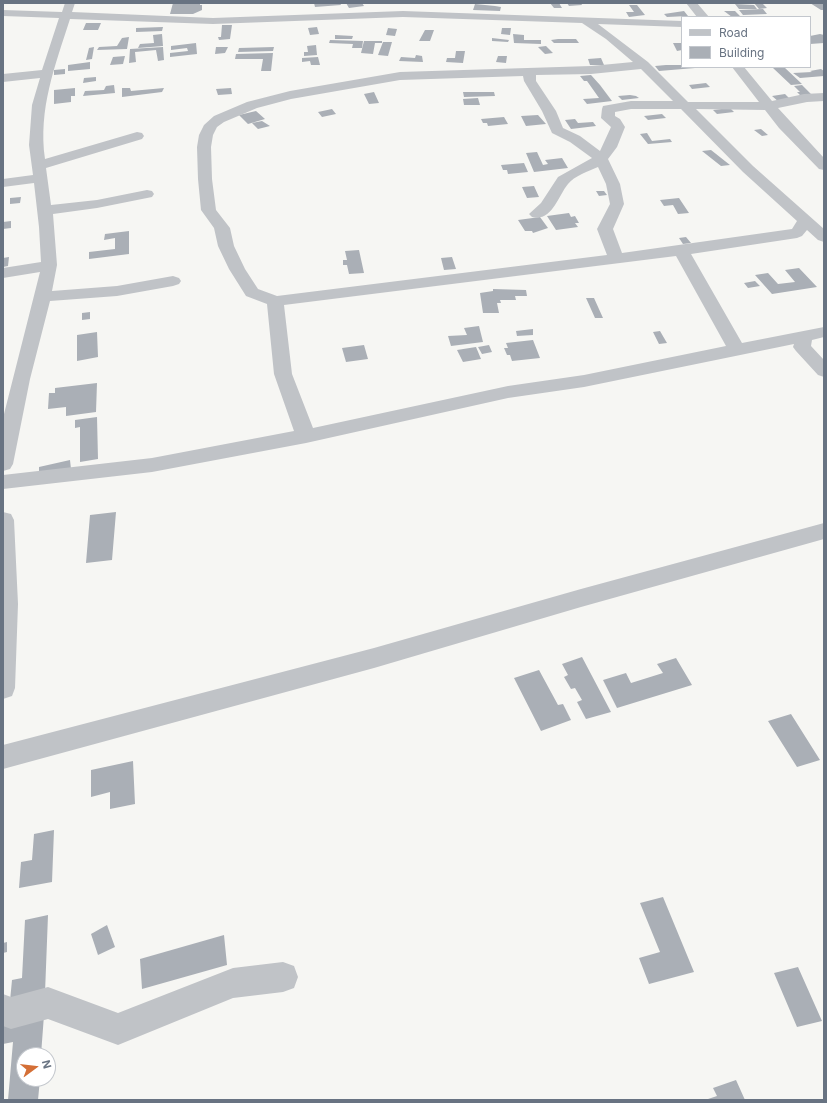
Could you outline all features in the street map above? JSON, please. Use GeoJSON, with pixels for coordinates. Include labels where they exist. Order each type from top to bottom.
{"type":"FeatureCollection","features":[{"type":"Feature","properties":{"kind":"street"},"geometry":{"type":"LineString","coordinates":[[518,3],[523,17]]}},
{"type":"Feature","properties":{"kind":"street"},"geometry":{"type":"LineString","coordinates":[[691,3],[702,16]]}},
{"type":"Feature","properties":{"kind":"street"},"geometry":{"type":"LineString","coordinates":[[3,464],[20,379],[49,265],[36,145],[38,105],[67,9]]}},
{"type":"Feature","properties":{"kind":"street"},"geometry":{"type":"LineString","coordinates":[[3,14],[67,9],[213,21],[396,14],[523,17],[681,24]]}},
{"type":"Feature","properties":{"kind":"street"},"geometry":{"type":"LineString","coordinates":[[213,21],[216,9]]}},
{"type":"Feature","properties":{"kind":"street"},"geometry":{"type":"LineString","coordinates":[[585,20],[644,65],[748,169],[824,237]]}},
{"type":"Feature","properties":{"kind":"street"},"geometry":{"type":"LineString","coordinates":[[644,65],[591,70],[421,74],[354,82],[252,105],[219,119],[211,125],[206,135],[204,147],[205,179],[209,210],[222,228],[226,246],[237,269],[252,292],[275,301],[681,251],[797,233],[805,221]]}},
{"type":"Feature","properties":{"kind":"street"},"geometry":{"type":"LineString","coordinates":[[739,68],[784,126],[824,166]]}},
{"type":"Feature","properties":{"kind":"street"},"geometry":{"type":"LineString","coordinates":[[529,72],[530,82],[549,111],[557,130],[575,138],[601,159],[613,184],[616,204],[605,229],[616,259]]}},
{"type":"Feature","properties":{"kind":"street"},"geometry":{"type":"LineString","coordinates":[[3,78],[47,73]]}},
{"type":"Feature","properties":{"kind":"street"},"geometry":{"type":"LineString","coordinates":[[537,214],[547,206],[563,180],[601,159],[610,147],[618,127],[615,122],[608,118],[608,109],[632,105],[768,106],[798,101],[804,98],[824,97]]}},
{"type":"Feature","properties":{"kind":"street"},"geometry":{"type":"LineString","coordinates":[[3,183],[39,172],[137,136]]}},
{"type":"Feature","properties":{"kind":"street"},"geometry":{"type":"LineString","coordinates":[[44,210],[97,204],[147,194]]}},
{"type":"Feature","properties":{"kind":"street"},"geometry":{"type":"LineString","coordinates":[[681,251],[737,350]]}},
{"type":"Feature","properties":{"kind":"street"},"geometry":{"type":"LineString","coordinates":[[3,273],[49,265]]}},
{"type":"Feature","properties":{"kind":"street"},"geometry":{"type":"LineString","coordinates":[[42,296],[117,291],[173,281]]}},
{"type":"Feature","properties":{"kind":"street"},"geometry":{"type":"LineString","coordinates":[[275,301],[283,374],[306,436]]}},
{"type":"Feature","properties":{"kind":"street"},"geometry":{"type":"LineString","coordinates":[[3,482],[152,466],[306,436],[508,392],[584,381],[824,332]]}},
{"type":"Feature","properties":{"kind":"street"},"geometry":{"type":"LineString","coordinates":[[804,336],[802,347],[824,371]]}},
{"type":"Feature","properties":{"kind":"street"},"geometry":{"type":"LineString","coordinates":[[3,520],[5,545],[3,688]]}},
{"type":"Feature","properties":{"kind":"street"},"geometry":{"type":"LineString","coordinates":[[3,757],[374,658],[581,598],[824,531]]}},
{"type":"Feature","properties":{"kind":"street"},"geometry":{"type":"LineString","coordinates":[[3,1010],[11,1013],[48,1004],[118,1029],[233,983],[283,977]]}},
{"type":"Feature","properties":{"kind":"building"},"geometry":{"type":"Polygon","coordinates":[[[173,3],[200,3],[200,5],[202,5],[202,10],[193,14],[170,14],[173,3]]]}},
{"type":"Feature","properties":{"kind":"building"},"geometry":{"type":"Polygon","coordinates":[[[314,3],[340,3],[341,5],[315,7],[314,3]]]}},
{"type":"Feature","properties":{"kind":"building"},"geometry":{"type":"Polygon","coordinates":[[[346,3],[362,3],[364,6],[349,8],[346,3]]]}},
{"type":"Feature","properties":{"kind":"building"},"geometry":{"type":"Polygon","coordinates":[[[550,3],[559,3],[562,8],[554,8],[550,3]]]}},
{"type":"Feature","properties":{"kind":"building"},"geometry":{"type":"Polygon","coordinates":[[[567,3],[581,3],[582,5],[569,6],[567,3]]]}},
{"type":"Feature","properties":{"kind":"building"},"geometry":{"type":"Polygon","coordinates":[[[754,3],[762,3],[767,8],[759,9],[754,3]]]}},
{"type":"Feature","properties":{"kind":"building"},"geometry":{"type":"Polygon","coordinates":[[[810,3],[824,3],[824,10],[821,10],[810,3]]]}},
{"type":"Feature","properties":{"kind":"building"},"geometry":{"type":"Polygon","coordinates":[[[475,4],[501,7],[500,11],[473,10],[475,4]]]}},
{"type":"Feature","properties":{"kind":"building"},"geometry":{"type":"Polygon","coordinates":[[[735,4],[754,5],[757,9],[739,9],[735,4]]]}},
{"type":"Feature","properties":{"kind":"building"},"geometry":{"type":"Polygon","coordinates":[[[629,5],[637,5],[645,15],[629,17],[626,12],[634,12],[629,5]]]}},
{"type":"Feature","properties":{"kind":"building"},"geometry":{"type":"Polygon","coordinates":[[[763,9],[767,14],[743,15],[739,10],[763,9]]]}},
{"type":"Feature","properties":{"kind":"building"},"geometry":{"type":"Polygon","coordinates":[[[684,11],[688,16],[667,17],[664,14],[684,11]]]}},
{"type":"Feature","properties":{"kind":"building"},"geometry":{"type":"Polygon","coordinates":[[[724,11],[735,11],[740,16],[731,16],[724,11]]]}},
{"type":"Feature","properties":{"kind":"building"},"geometry":{"type":"Polygon","coordinates":[[[86,23],[101,23],[98,30],[83,30],[86,23]]]}},
{"type":"Feature","properties":{"kind":"building"},"geometry":{"type":"Polygon","coordinates":[[[222,25],[232,25],[230,39],[219,40],[218,37],[221,37],[222,25]]]}},
{"type":"Feature","properties":{"kind":"building"},"geometry":{"type":"Polygon","coordinates":[[[163,27],[162,31],[136,32],[136,28],[163,27]]]}},
{"type":"Feature","properties":{"kind":"building"},"geometry":{"type":"Polygon","coordinates":[[[317,27],[319,34],[310,35],[308,28],[317,27]]]}},
{"type":"Feature","properties":{"kind":"building"},"geometry":{"type":"Polygon","coordinates":[[[388,28],[397,29],[395,36],[386,35],[388,28]]]}},
{"type":"Feature","properties":{"kind":"building"},"geometry":{"type":"Polygon","coordinates":[[[502,28],[511,28],[510,35],[501,34],[502,28]]]}},
{"type":"Feature","properties":{"kind":"building"},"geometry":{"type":"Polygon","coordinates":[[[425,30],[434,30],[430,41],[419,41],[425,30]]]}},
{"type":"Feature","properties":{"kind":"building"},"geometry":{"type":"Polygon","coordinates":[[[162,34],[163,46],[138,48],[140,44],[154,43],[153,35],[162,34]]]}},
{"type":"Feature","properties":{"kind":"building"},"geometry":{"type":"Polygon","coordinates":[[[513,34],[524,35],[524,40],[541,40],[541,44],[514,43],[513,34]]]}},
{"type":"Feature","properties":{"kind":"building"},"geometry":{"type":"Polygon","coordinates":[[[820,34],[824,35],[824,43],[811,44],[811,36],[820,34]]]}},
{"type":"Feature","properties":{"kind":"building"},"geometry":{"type":"Polygon","coordinates":[[[335,35],[353,36],[352,39],[335,39],[335,35]]]}},
{"type":"Feature","properties":{"kind":"building"},"geometry":{"type":"Polygon","coordinates":[[[129,37],[127,49],[97,50],[99,47],[117,46],[122,38],[129,37]]]}},
{"type":"Feature","properties":{"kind":"building"},"geometry":{"type":"Polygon","coordinates":[[[492,38],[509,40],[508,42],[492,41],[492,38]]]}},
{"type":"Feature","properties":{"kind":"building"},"geometry":{"type":"Polygon","coordinates":[[[576,39],[579,43],[554,43],[551,40],[576,39]]]}},
{"type":"Feature","properties":{"kind":"building"},"geometry":{"type":"Polygon","coordinates":[[[330,40],[363,41],[362,48],[352,48],[353,44],[329,43],[330,40]]]}},
{"type":"Feature","properties":{"kind":"building"},"geometry":{"type":"Polygon","coordinates":[[[364,41],[382,41],[382,43],[375,43],[373,54],[361,53],[364,41]]]}},
{"type":"Feature","properties":{"kind":"building"},"geometry":{"type":"Polygon","coordinates":[[[383,42],[392,42],[388,56],[378,55],[383,42]]]}},
{"type":"Feature","properties":{"kind":"building"},"geometry":{"type":"Polygon","coordinates":[[[196,43],[197,54],[170,57],[170,53],[188,51],[187,48],[171,50],[171,46],[196,43]]]}},
{"type":"Feature","properties":{"kind":"building"},"geometry":{"type":"Polygon","coordinates":[[[673,43],[681,43],[681,50],[677,51],[673,43]]]}},
{"type":"Feature","properties":{"kind":"building"},"geometry":{"type":"Polygon","coordinates":[[[316,45],[317,55],[304,56],[304,52],[308,52],[307,46],[316,45]]]}},
{"type":"Feature","properties":{"kind":"building"},"geometry":{"type":"Polygon","coordinates":[[[546,46],[553,53],[545,54],[538,47],[546,46]]]}},
{"type":"Feature","properties":{"kind":"building"},"geometry":{"type":"Polygon","coordinates":[[[94,47],[92,59],[86,60],[89,48],[94,47]]]}},
{"type":"Feature","properties":{"kind":"building"},"geometry":{"type":"Polygon","coordinates":[[[163,47],[164,60],[158,61],[156,50],[135,52],[136,62],[129,63],[130,49],[163,47]]]}},
{"type":"Feature","properties":{"kind":"building"},"geometry":{"type":"Polygon","coordinates":[[[216,47],[228,47],[225,53],[215,54],[216,47]]]}},
{"type":"Feature","properties":{"kind":"building"},"geometry":{"type":"Polygon","coordinates":[[[274,47],[273,51],[238,52],[239,48],[274,47]]]}},
{"type":"Feature","properties":{"kind":"building"},"geometry":{"type":"Polygon","coordinates":[[[456,51],[465,51],[463,63],[446,62],[447,58],[455,58],[456,51]]]}},
{"type":"Feature","properties":{"kind":"building"},"geometry":{"type":"Polygon","coordinates":[[[273,53],[271,71],[261,71],[263,59],[235,59],[236,54],[273,53]]]}},
{"type":"Feature","properties":{"kind":"building"},"geometry":{"type":"Polygon","coordinates":[[[416,55],[422,56],[423,62],[399,61],[401,57],[415,58],[416,55]]]}},
{"type":"Feature","properties":{"kind":"building"},"geometry":{"type":"Polygon","coordinates":[[[125,56],[123,64],[110,65],[113,57],[125,56]]]}},
{"type":"Feature","properties":{"kind":"building"},"geometry":{"type":"Polygon","coordinates":[[[498,56],[507,56],[506,63],[496,62],[498,56]]]}},
{"type":"Feature","properties":{"kind":"building"},"geometry":{"type":"Polygon","coordinates":[[[318,57],[320,65],[311,65],[310,61],[302,62],[302,58],[318,57]]]}},
{"type":"Feature","properties":{"kind":"building"},"geometry":{"type":"Polygon","coordinates":[[[601,58],[604,65],[590,65],[588,59],[601,58]]]}},
{"type":"Feature","properties":{"kind":"building"},"geometry":{"type":"Polygon","coordinates":[[[90,62],[90,69],[68,71],[68,65],[90,62]]]}},
{"type":"Feature","properties":{"kind":"building"},"geometry":{"type":"Polygon","coordinates":[[[681,65],[681,68],[695,68],[659,71],[655,66],[681,65]]]}},
{"type":"Feature","properties":{"kind":"building"},"geometry":{"type":"Polygon","coordinates":[[[773,68],[785,68],[802,84],[791,85],[773,68]]]}},
{"type":"Feature","properties":{"kind":"building"},"geometry":{"type":"Polygon","coordinates":[[[65,69],[65,74],[54,75],[54,70],[65,69]]]}},
{"type":"Feature","properties":{"kind":"building"},"geometry":{"type":"Polygon","coordinates":[[[821,69],[824,71],[824,76],[800,78],[793,73],[812,72],[810,71],[821,69]]]}},
{"type":"Feature","properties":{"kind":"building"},"geometry":{"type":"Polygon","coordinates":[[[591,75],[612,101],[587,104],[583,99],[599,98],[587,81],[584,81],[580,76],[591,75]]]}},
{"type":"Feature","properties":{"kind":"building"},"geometry":{"type":"Polygon","coordinates":[[[96,77],[96,81],[83,83],[84,78],[96,77]]]}},
{"type":"Feature","properties":{"kind":"building"},"geometry":{"type":"Polygon","coordinates":[[[706,83],[710,87],[692,89],[689,85],[706,83]]]}},
{"type":"Feature","properties":{"kind":"building"},"geometry":{"type":"Polygon","coordinates":[[[114,85],[115,93],[83,96],[85,91],[104,90],[106,86],[114,85]]]}},
{"type":"Feature","properties":{"kind":"building"},"geometry":{"type":"Polygon","coordinates":[[[802,85],[813,96],[802,97],[797,92],[800,92],[794,86],[802,85]]]}},
{"type":"Feature","properties":{"kind":"building"},"geometry":{"type":"Polygon","coordinates":[[[75,88],[75,96],[71,96],[71,102],[54,104],[54,90],[75,88]]]}},
{"type":"Feature","properties":{"kind":"building"},"geometry":{"type":"Polygon","coordinates":[[[122,88],[130,88],[131,91],[164,88],[162,92],[122,97],[122,88]]]}},
{"type":"Feature","properties":{"kind":"building"},"geometry":{"type":"Polygon","coordinates":[[[231,88],[232,94],[218,95],[216,89],[231,88]]]}},
{"type":"Feature","properties":{"kind":"building"},"geometry":{"type":"Polygon","coordinates":[[[374,92],[379,103],[369,104],[364,94],[374,92]]]}},
{"type":"Feature","properties":{"kind":"building"},"geometry":{"type":"Polygon","coordinates":[[[463,92],[494,92],[495,96],[464,97],[463,92]]]}},
{"type":"Feature","properties":{"kind":"building"},"geometry":{"type":"Polygon","coordinates":[[[785,94],[792,101],[779,102],[772,96],[785,94]]]}},
{"type":"Feature","properties":{"kind":"building"},"geometry":{"type":"Polygon","coordinates":[[[630,95],[639,98],[622,100],[618,96],[630,95]]]}},
{"type":"Feature","properties":{"kind":"building"},"geometry":{"type":"Polygon","coordinates":[[[478,98],[480,105],[464,105],[463,99],[478,98]]]}},
{"type":"Feature","properties":{"kind":"building"},"geometry":{"type":"Polygon","coordinates":[[[730,108],[734,112],[717,114],[713,110],[730,108]]]}},
{"type":"Feature","properties":{"kind":"building"},"geometry":{"type":"Polygon","coordinates":[[[332,109],[336,114],[322,117],[318,112],[332,109]]]}},
{"type":"Feature","properties":{"kind":"building"},"geometry":{"type":"Polygon","coordinates":[[[256,111],[265,119],[248,124],[239,115],[256,111]]]}},
{"type":"Feature","properties":{"kind":"building"},"geometry":{"type":"Polygon","coordinates":[[[662,114],[666,118],[648,120],[644,116],[662,114]]]}},
{"type":"Feature","properties":{"kind":"building"},"geometry":{"type":"Polygon","coordinates":[[[538,115],[546,124],[526,126],[521,116],[538,115]]]}},
{"type":"Feature","properties":{"kind":"building"},"geometry":{"type":"Polygon","coordinates":[[[504,117],[508,124],[488,126],[487,123],[483,123],[481,119],[504,117]]]}},
{"type":"Feature","properties":{"kind":"building"},"geometry":{"type":"Polygon","coordinates":[[[575,119],[578,123],[593,122],[596,126],[571,129],[565,120],[575,119]]]}},
{"type":"Feature","properties":{"kind":"building"},"geometry":{"type":"Polygon","coordinates":[[[262,121],[270,126],[258,129],[252,123],[262,121]]]}},
{"type":"Feature","properties":{"kind":"building"},"geometry":{"type":"Polygon","coordinates":[[[761,129],[768,135],[762,136],[754,130],[761,129]]]}},
{"type":"Feature","properties":{"kind":"building"},"geometry":{"type":"Polygon","coordinates":[[[647,133],[652,141],[670,139],[672,142],[648,144],[640,134],[647,133]]]}},
{"type":"Feature","properties":{"kind":"building"},"geometry":{"type":"Polygon","coordinates":[[[711,150],[730,165],[721,166],[702,151],[711,150]]]}},
{"type":"Feature","properties":{"kind":"building"},"geometry":{"type":"Polygon","coordinates":[[[537,152],[543,165],[548,164],[545,160],[562,158],[568,168],[534,172],[526,153],[537,152]]]}},
{"type":"Feature","properties":{"kind":"building"},"geometry":{"type":"Polygon","coordinates":[[[524,163],[528,172],[508,174],[507,170],[503,170],[501,165],[524,163]]]}},
{"type":"Feature","properties":{"kind":"building"},"geometry":{"type":"Polygon","coordinates":[[[534,186],[539,197],[527,198],[522,187],[534,186]]]}},
{"type":"Feature","properties":{"kind":"building"},"geometry":{"type":"Polygon","coordinates":[[[596,191],[604,191],[607,195],[599,196],[596,191]]]}},
{"type":"Feature","properties":{"kind":"building"},"geometry":{"type":"Polygon","coordinates":[[[21,197],[20,203],[10,204],[10,198],[21,197]]]}},
{"type":"Feature","properties":{"kind":"building"},"geometry":{"type":"Polygon","coordinates":[[[679,198],[689,213],[678,214],[673,205],[664,206],[660,200],[679,198]]]}},
{"type":"Feature","properties":{"kind":"building"},"geometry":{"type":"Polygon","coordinates":[[[569,213],[571,217],[575,216],[579,223],[575,223],[578,227],[556,230],[547,216],[569,213]]]}},
{"type":"Feature","properties":{"kind":"building"},"geometry":{"type":"Polygon","coordinates":[[[540,217],[548,228],[533,233],[532,231],[525,231],[518,220],[540,217]]]}},
{"type":"Feature","properties":{"kind":"building"},"geometry":{"type":"Polygon","coordinates":[[[11,221],[11,228],[3,229],[3,222],[11,221]]]}},
{"type":"Feature","properties":{"kind":"building"},"geometry":{"type":"Polygon","coordinates":[[[129,231],[129,254],[89,259],[89,252],[115,249],[115,238],[104,240],[105,234],[129,231]]]}},
{"type":"Feature","properties":{"kind":"building"},"geometry":{"type":"Polygon","coordinates":[[[686,237],[691,243],[683,244],[679,238],[686,237]]]}},
{"type":"Feature","properties":{"kind":"building"},"geometry":{"type":"Polygon","coordinates":[[[359,250],[364,273],[349,274],[347,265],[343,265],[343,260],[347,260],[345,251],[359,250]]]}},
{"type":"Feature","properties":{"kind":"building"},"geometry":{"type":"Polygon","coordinates":[[[9,257],[8,266],[3,267],[3,258],[9,257]]]}},
{"type":"Feature","properties":{"kind":"building"},"geometry":{"type":"Polygon","coordinates":[[[452,257],[456,269],[444,270],[441,258],[452,257]]]}},
{"type":"Feature","properties":{"kind":"building"},"geometry":{"type":"Polygon","coordinates":[[[799,268],[817,287],[772,294],[755,275],[768,273],[778,284],[795,282],[785,270],[799,268]]]}},
{"type":"Feature","properties":{"kind":"building"},"geometry":{"type":"Polygon","coordinates":[[[755,281],[760,286],[748,288],[744,283],[755,281]]]}},
{"type":"Feature","properties":{"kind":"building"},"geometry":{"type":"Polygon","coordinates":[[[493,289],[526,290],[527,296],[515,296],[516,300],[500,300],[501,303],[497,303],[499,313],[483,313],[480,293],[493,291],[493,289]]]}},
{"type":"Feature","properties":{"kind":"building"},"geometry":{"type":"Polygon","coordinates":[[[586,298],[594,298],[603,318],[595,318],[586,298]]]}},
{"type":"Feature","properties":{"kind":"building"},"geometry":{"type":"Polygon","coordinates":[[[90,312],[90,319],[82,320],[82,313],[90,312]]]}},
{"type":"Feature","properties":{"kind":"building"},"geometry":{"type":"Polygon","coordinates":[[[479,326],[483,342],[451,346],[448,336],[467,335],[464,328],[479,326]]]}},
{"type":"Feature","properties":{"kind":"building"},"geometry":{"type":"Polygon","coordinates":[[[533,329],[533,335],[517,336],[516,331],[533,329]]]}},
{"type":"Feature","properties":{"kind":"building"},"geometry":{"type":"Polygon","coordinates":[[[660,331],[667,343],[659,344],[653,332],[660,331]]]}},
{"type":"Feature","properties":{"kind":"building"},"geometry":{"type":"Polygon","coordinates":[[[97,332],[98,357],[77,361],[77,335],[97,332]]]}},
{"type":"Feature","properties":{"kind":"building"},"geometry":{"type":"Polygon","coordinates":[[[533,340],[540,358],[512,361],[510,355],[507,355],[504,348],[508,348],[506,343],[533,340]]]}},
{"type":"Feature","properties":{"kind":"building"},"geometry":{"type":"Polygon","coordinates":[[[364,345],[368,359],[346,362],[342,348],[364,345]]]}},
{"type":"Feature","properties":{"kind":"building"},"geometry":{"type":"Polygon","coordinates":[[[489,345],[492,352],[482,354],[478,347],[489,345]]]}},
{"type":"Feature","properties":{"kind":"building"},"geometry":{"type":"Polygon","coordinates":[[[476,347],[481,359],[463,362],[457,350],[476,347]]]}},
{"type":"Feature","properties":{"kind":"building"},"geometry":{"type":"Polygon","coordinates":[[[97,383],[96,412],[66,416],[66,407],[48,409],[49,393],[55,393],[55,388],[97,383]]]}},
{"type":"Feature","properties":{"kind":"building"},"geometry":{"type":"Polygon","coordinates":[[[97,417],[98,459],[80,462],[80,427],[75,428],[75,420],[97,417]]]}},
{"type":"Feature","properties":{"kind":"building"},"geometry":{"type":"Polygon","coordinates":[[[70,460],[71,469],[39,475],[39,467],[70,460]]]}},
{"type":"Feature","properties":{"kind":"building"},"geometry":{"type":"Polygon","coordinates":[[[116,512],[112,560],[86,563],[90,515],[116,512]]]}},
{"type":"Feature","properties":{"kind":"building"},"geometry":{"type":"Polygon","coordinates":[[[582,657],[611,712],[586,719],[577,702],[582,700],[575,688],[571,689],[564,677],[568,675],[562,664],[582,657]]]}},
{"type":"Feature","properties":{"kind":"building"},"geometry":{"type":"Polygon","coordinates":[[[676,658],[692,685],[617,708],[603,680],[626,673],[631,683],[663,673],[657,664],[676,658]]]}},
{"type":"Feature","properties":{"kind":"building"},"geometry":{"type":"Polygon","coordinates":[[[539,670],[558,705],[563,704],[571,720],[541,731],[514,678],[539,670]]]}},
{"type":"Feature","properties":{"kind":"building"},"geometry":{"type":"Polygon","coordinates":[[[791,714],[820,760],[797,767],[768,721],[791,714]]]}},
{"type":"Feature","properties":{"kind":"building"},"geometry":{"type":"Polygon","coordinates":[[[133,761],[135,804],[110,809],[110,792],[91,797],[91,770],[133,761]]]}},
{"type":"Feature","properties":{"kind":"building"},"geometry":{"type":"Polygon","coordinates":[[[54,830],[52,882],[19,888],[21,862],[32,860],[34,834],[54,830]]]}},
{"type":"Feature","properties":{"kind":"building"},"geometry":{"type":"Polygon","coordinates":[[[663,897],[694,972],[649,984],[639,958],[660,952],[640,903],[663,897]]]}},
{"type":"Feature","properties":{"kind":"building"},"geometry":{"type":"Polygon","coordinates":[[[48,915],[45,993],[10,1001],[12,980],[22,978],[25,920],[48,915]]]}},
{"type":"Feature","properties":{"kind":"building"},"geometry":{"type":"Polygon","coordinates":[[[107,925],[115,947],[98,955],[91,934],[107,925]]]}},
{"type":"Feature","properties":{"kind":"building"},"geometry":{"type":"Polygon","coordinates":[[[224,935],[227,965],[142,989],[140,959],[224,935]]]}},
{"type":"Feature","properties":{"kind":"building"},"geometry":{"type":"Polygon","coordinates":[[[7,942],[7,952],[3,953],[3,943],[7,942]]]}},
{"type":"Feature","properties":{"kind":"building"},"geometry":{"type":"Polygon","coordinates":[[[798,967],[822,1021],[797,1027],[774,973],[798,967]]]}},
{"type":"Feature","properties":{"kind":"building"},"geometry":{"type":"Polygon","coordinates":[[[44,1015],[42,1047],[16,1047],[16,1087],[39,1087],[38,1100],[8,1100],[13,1042],[3,1044],[3,1024],[44,1015]]]}},
{"type":"Feature","properties":{"kind":"building"},"geometry":{"type":"Polygon","coordinates":[[[736,1080],[745,1100],[705,1100],[717,1096],[713,1088],[736,1080]]]}}]}
